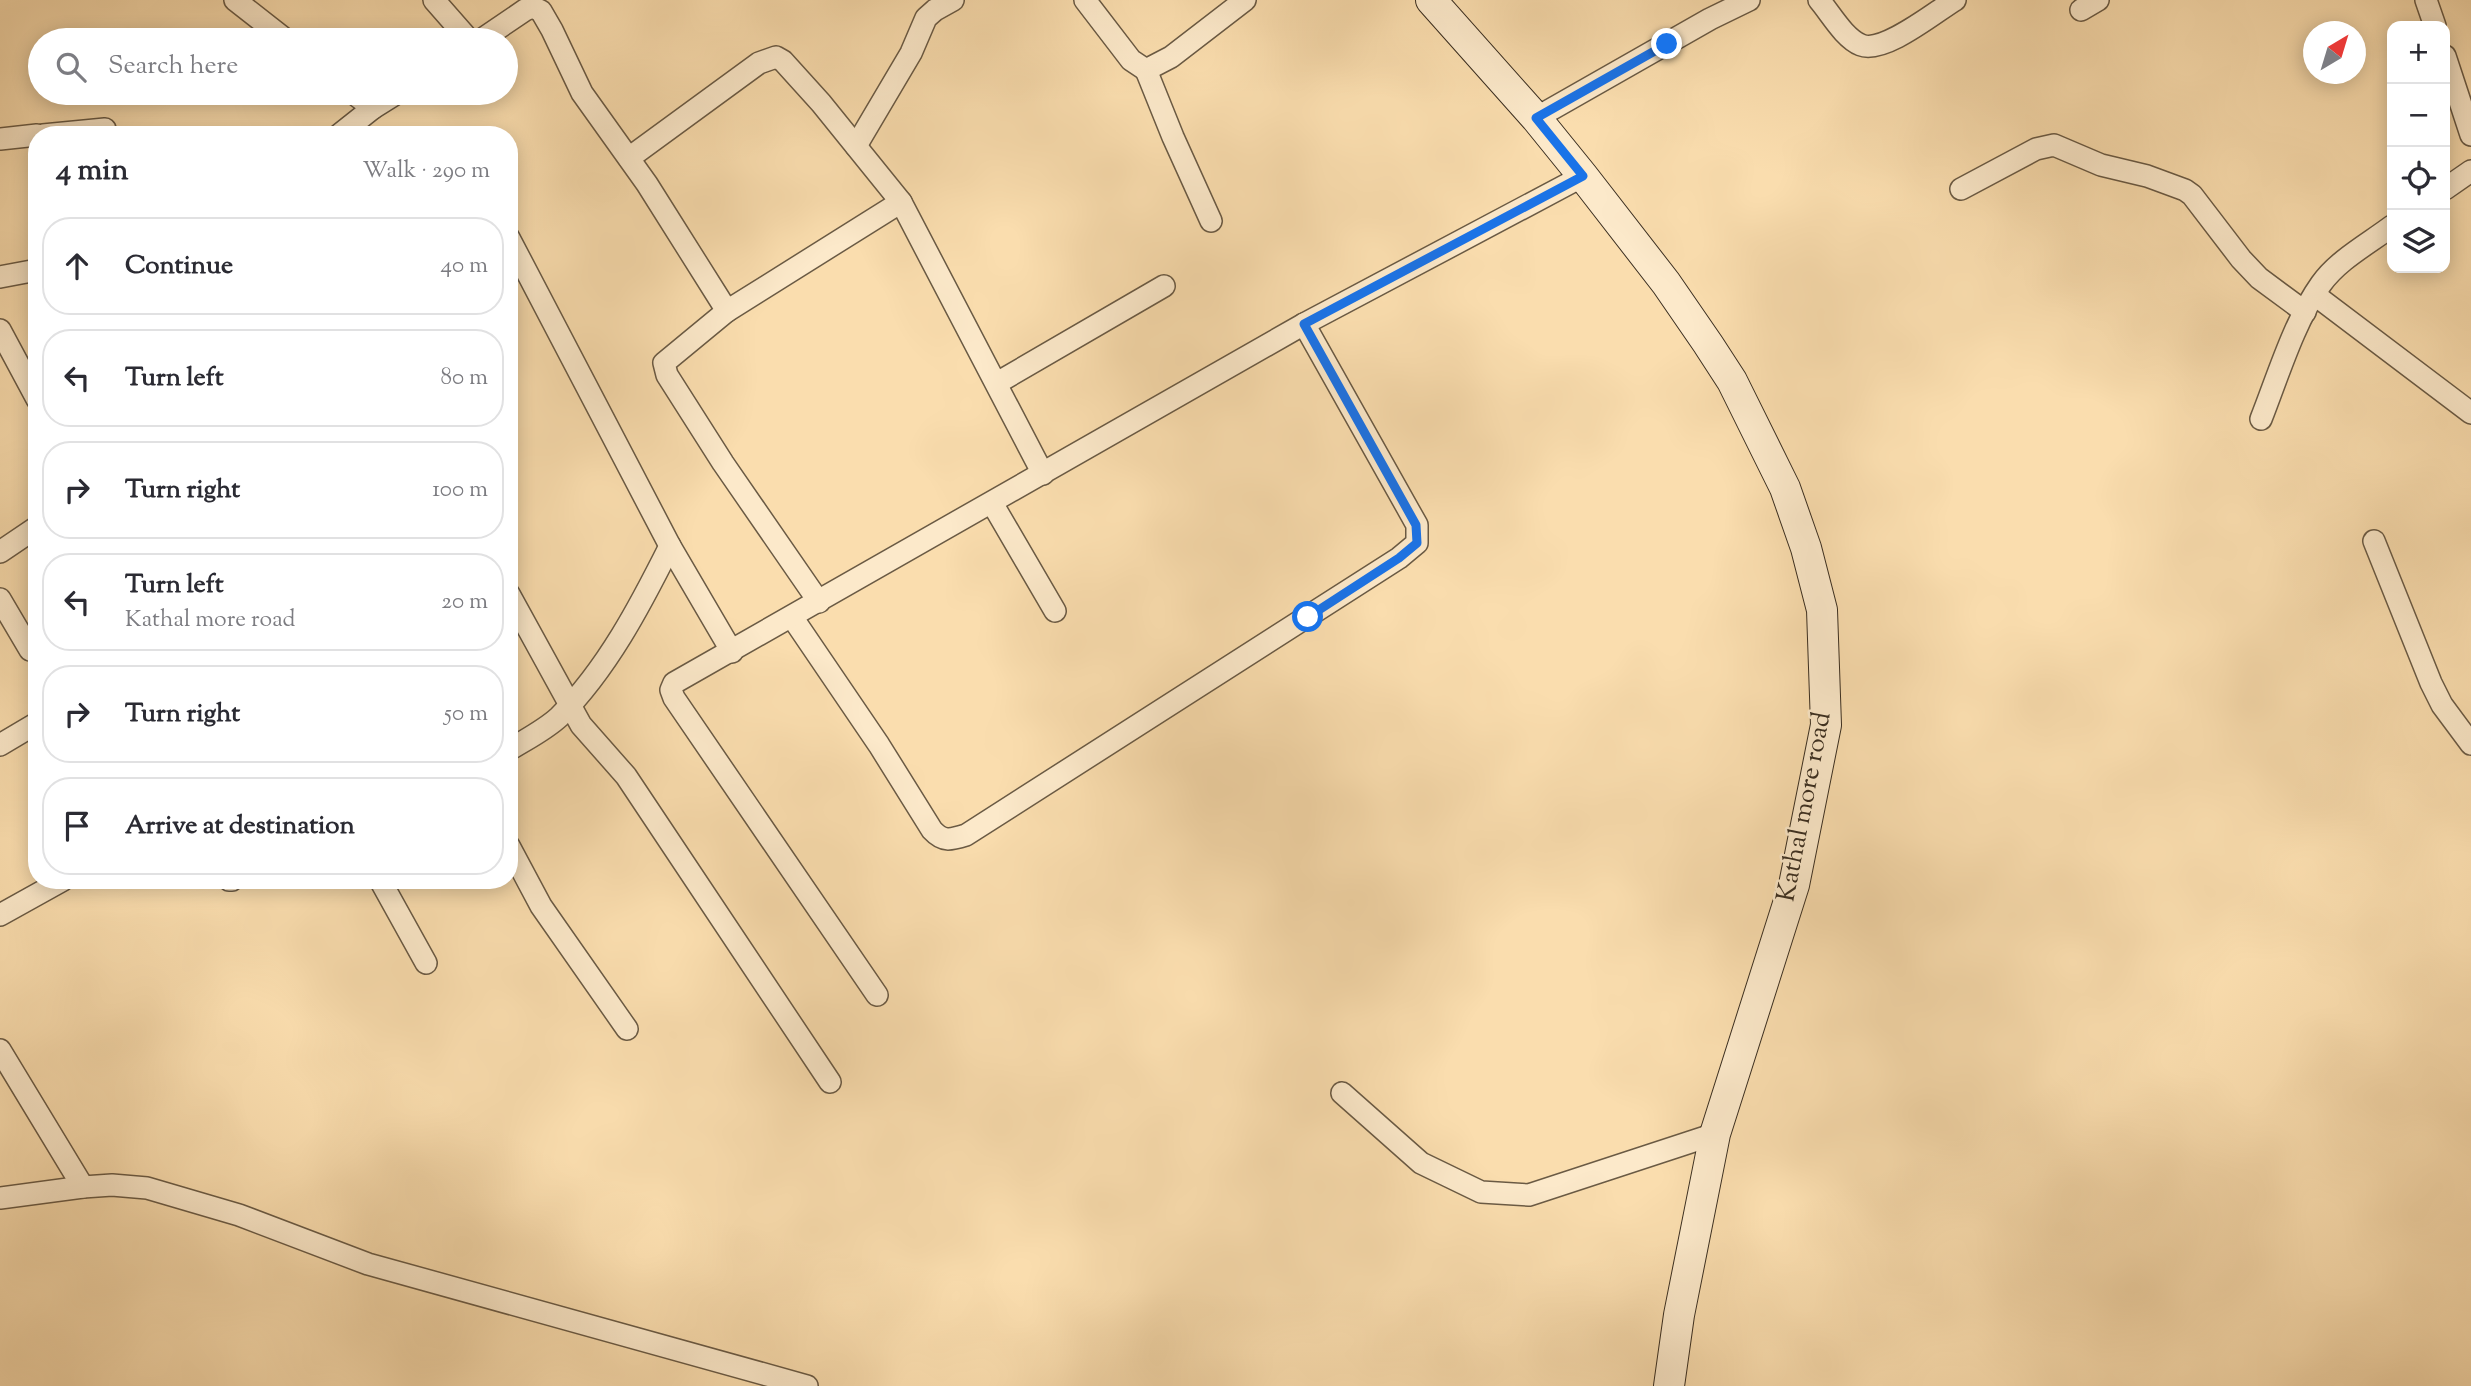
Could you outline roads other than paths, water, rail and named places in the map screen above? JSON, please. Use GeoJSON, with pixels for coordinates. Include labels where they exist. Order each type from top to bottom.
{"type":"FeatureCollection","features":[{"type":"Feature","properties":{"kind":"main road","name":"Kathal more road"},"geometry":{"type":"LineString","coordinates":[[1431,0],[1536,118],[1583,176],[1666,283],[1732,381],[1785,488],[1806,548],[1822,610],[1826,725],[1794,885],[1715,1135],[1679,1315],[1669,1386]]}},
{"type":"Feature","properties":{"kind":"street"},"geometry":{"type":"LineString","coordinates":[[235,0],[271,28]]}},
{"type":"Feature","properties":{"kind":"street"},"geometry":{"type":"LineString","coordinates":[[434,0],[458,28]]}},
{"type":"Feature","properties":{"kind":"street"},"geometry":{"type":"LineString","coordinates":[[856,146],[911,53],[926,18],[953,0]]}},
{"type":"Feature","properties":{"kind":"street"},"geometry":{"type":"LineString","coordinates":[[1085,0],[1131,60],[1146,70],[1210,221]]}},
{"type":"Feature","properties":{"kind":"street"},"geometry":{"type":"LineString","coordinates":[[1146,70],[1171,57],[1245,0]]}},
{"type":"Feature","properties":{"kind":"street"},"geometry":{"type":"LineString","coordinates":[[1536,118],[1749,0]]}},
{"type":"Feature","properties":{"kind":"street"},"geometry":{"type":"LineString","coordinates":[[1819,0],[1850,36],[1863,45],[1873,46],[1881,45],[1901,34],[1955,0]]}},
{"type":"Feature","properties":{"kind":"street"},"geometry":{"type":"LineString","coordinates":[[2426,0],[2433,21]]}},
{"type":"Feature","properties":{"kind":"street"},"geometry":{"type":"LineString","coordinates":[[499,28],[532,7],[541,11],[582,93],[647,184],[727,311]]}},
{"type":"Feature","properties":{"kind":"street"},"geometry":{"type":"LineString","coordinates":[[629,158],[759,63],[776,57],[783,61],[821,103],[901,202],[1043,474]]}},
{"type":"Feature","properties":{"kind":"street"},"geometry":{"type":"LineString","coordinates":[[2450,71],[2471,135]]}},
{"type":"Feature","properties":{"kind":"street"},"geometry":{"type":"LineString","coordinates":[[369,105],[373,108]]}},
{"type":"Feature","properties":{"kind":"street"},"geometry":{"type":"LineString","coordinates":[[351,126],[378,105]]}},
{"type":"Feature","properties":{"kind":"street"},"geometry":{"type":"LineString","coordinates":[[0,139],[28,136]]}},
{"type":"Feature","properties":{"kind":"street"},"geometry":{"type":"LineString","coordinates":[[1961,189],[2036,149],[2054,145],[2101,165],[2171,185],[2192,195],[2259,278],[2310,304],[2471,414]]}},
{"type":"Feature","properties":{"kind":"street"},"geometry":{"type":"LineString","coordinates":[[2450,186],[2471,171]]}},
{"type":"Feature","properties":{"kind":"street"},"geometry":{"type":"LineString","coordinates":[[877,996],[674,698],[671,690],[674,683],[1304,324],[1583,176]]}},
{"type":"Feature","properties":{"kind":"street"},"geometry":{"type":"LineString","coordinates":[[819,602],[723,463],[667,375],[664,363],[727,311],[901,202]]}},
{"type":"Feature","properties":{"kind":"street"},"geometry":{"type":"LineString","coordinates":[[2261,419],[2321,284],[2344,260],[2387,230]]}},
{"type":"Feature","properties":{"kind":"street"},"geometry":{"type":"LineString","coordinates":[[518,255],[670,545],[732,652]]}},
{"type":"Feature","properties":{"kind":"street"},"geometry":{"type":"LineString","coordinates":[[0,277],[28,272]]}},
{"type":"Feature","properties":{"kind":"street"},"geometry":{"type":"LineString","coordinates":[[997,383],[1164,286]]}},
{"type":"Feature","properties":{"kind":"street"},"geometry":{"type":"LineString","coordinates":[[792,617],[879,745],[932,830],[939,838],[947,840],[966,835],[1388,566],[1417,543],[1416,525],[1304,324]]}},
{"type":"Feature","properties":{"kind":"street"},"geometry":{"type":"LineString","coordinates":[[0,330],[28,382]]}},
{"type":"Feature","properties":{"kind":"street"},"geometry":{"type":"LineString","coordinates":[[992,503],[1055,611]]}},
{"type":"Feature","properties":{"kind":"street"},"geometry":{"type":"LineString","coordinates":[[0,552],[28,533]]}},
{"type":"Feature","properties":{"kind":"street"},"geometry":{"type":"LineString","coordinates":[[2374,541],[2431,683],[2442,705],[2471,744]]}},
{"type":"Feature","properties":{"kind":"street"},"geometry":{"type":"LineString","coordinates":[[518,744],[557,719],[590,682],[641,603],[670,545]]}},
{"type":"Feature","properties":{"kind":"street"},"geometry":{"type":"LineString","coordinates":[[0,599],[28,647]]}},
{"type":"Feature","properties":{"kind":"street"},"geometry":{"type":"LineString","coordinates":[[518,611],[581,725],[626,776],[830,1082]]}},
{"type":"Feature","properties":{"kind":"street"},"geometry":{"type":"LineString","coordinates":[[0,745],[28,728]]}},
{"type":"Feature","properties":{"kind":"street"},"geometry":{"type":"LineString","coordinates":[[518,863],[541,906],[627,1028]]}},
{"type":"Feature","properties":{"kind":"street"},"geometry":{"type":"LineString","coordinates":[[0,915],[47,889]]}},
{"type":"Feature","properties":{"kind":"street"},"geometry":{"type":"LineString","coordinates":[[385,889],[426,963]]}},
{"type":"Feature","properties":{"kind":"street"},"geometry":{"type":"LineString","coordinates":[[0,1050],[83,1187]]}},
{"type":"Feature","properties":{"kind":"street"},"geometry":{"type":"LineString","coordinates":[[1342,1093],[1421,1163],[1481,1192],[1529,1195],[1715,1135]]}},
{"type":"Feature","properties":{"kind":"street"},"geometry":{"type":"LineString","coordinates":[[0,1198],[112,1185],[147,1188],[200,1202],[368,1264],[807,1386]]}}]}
